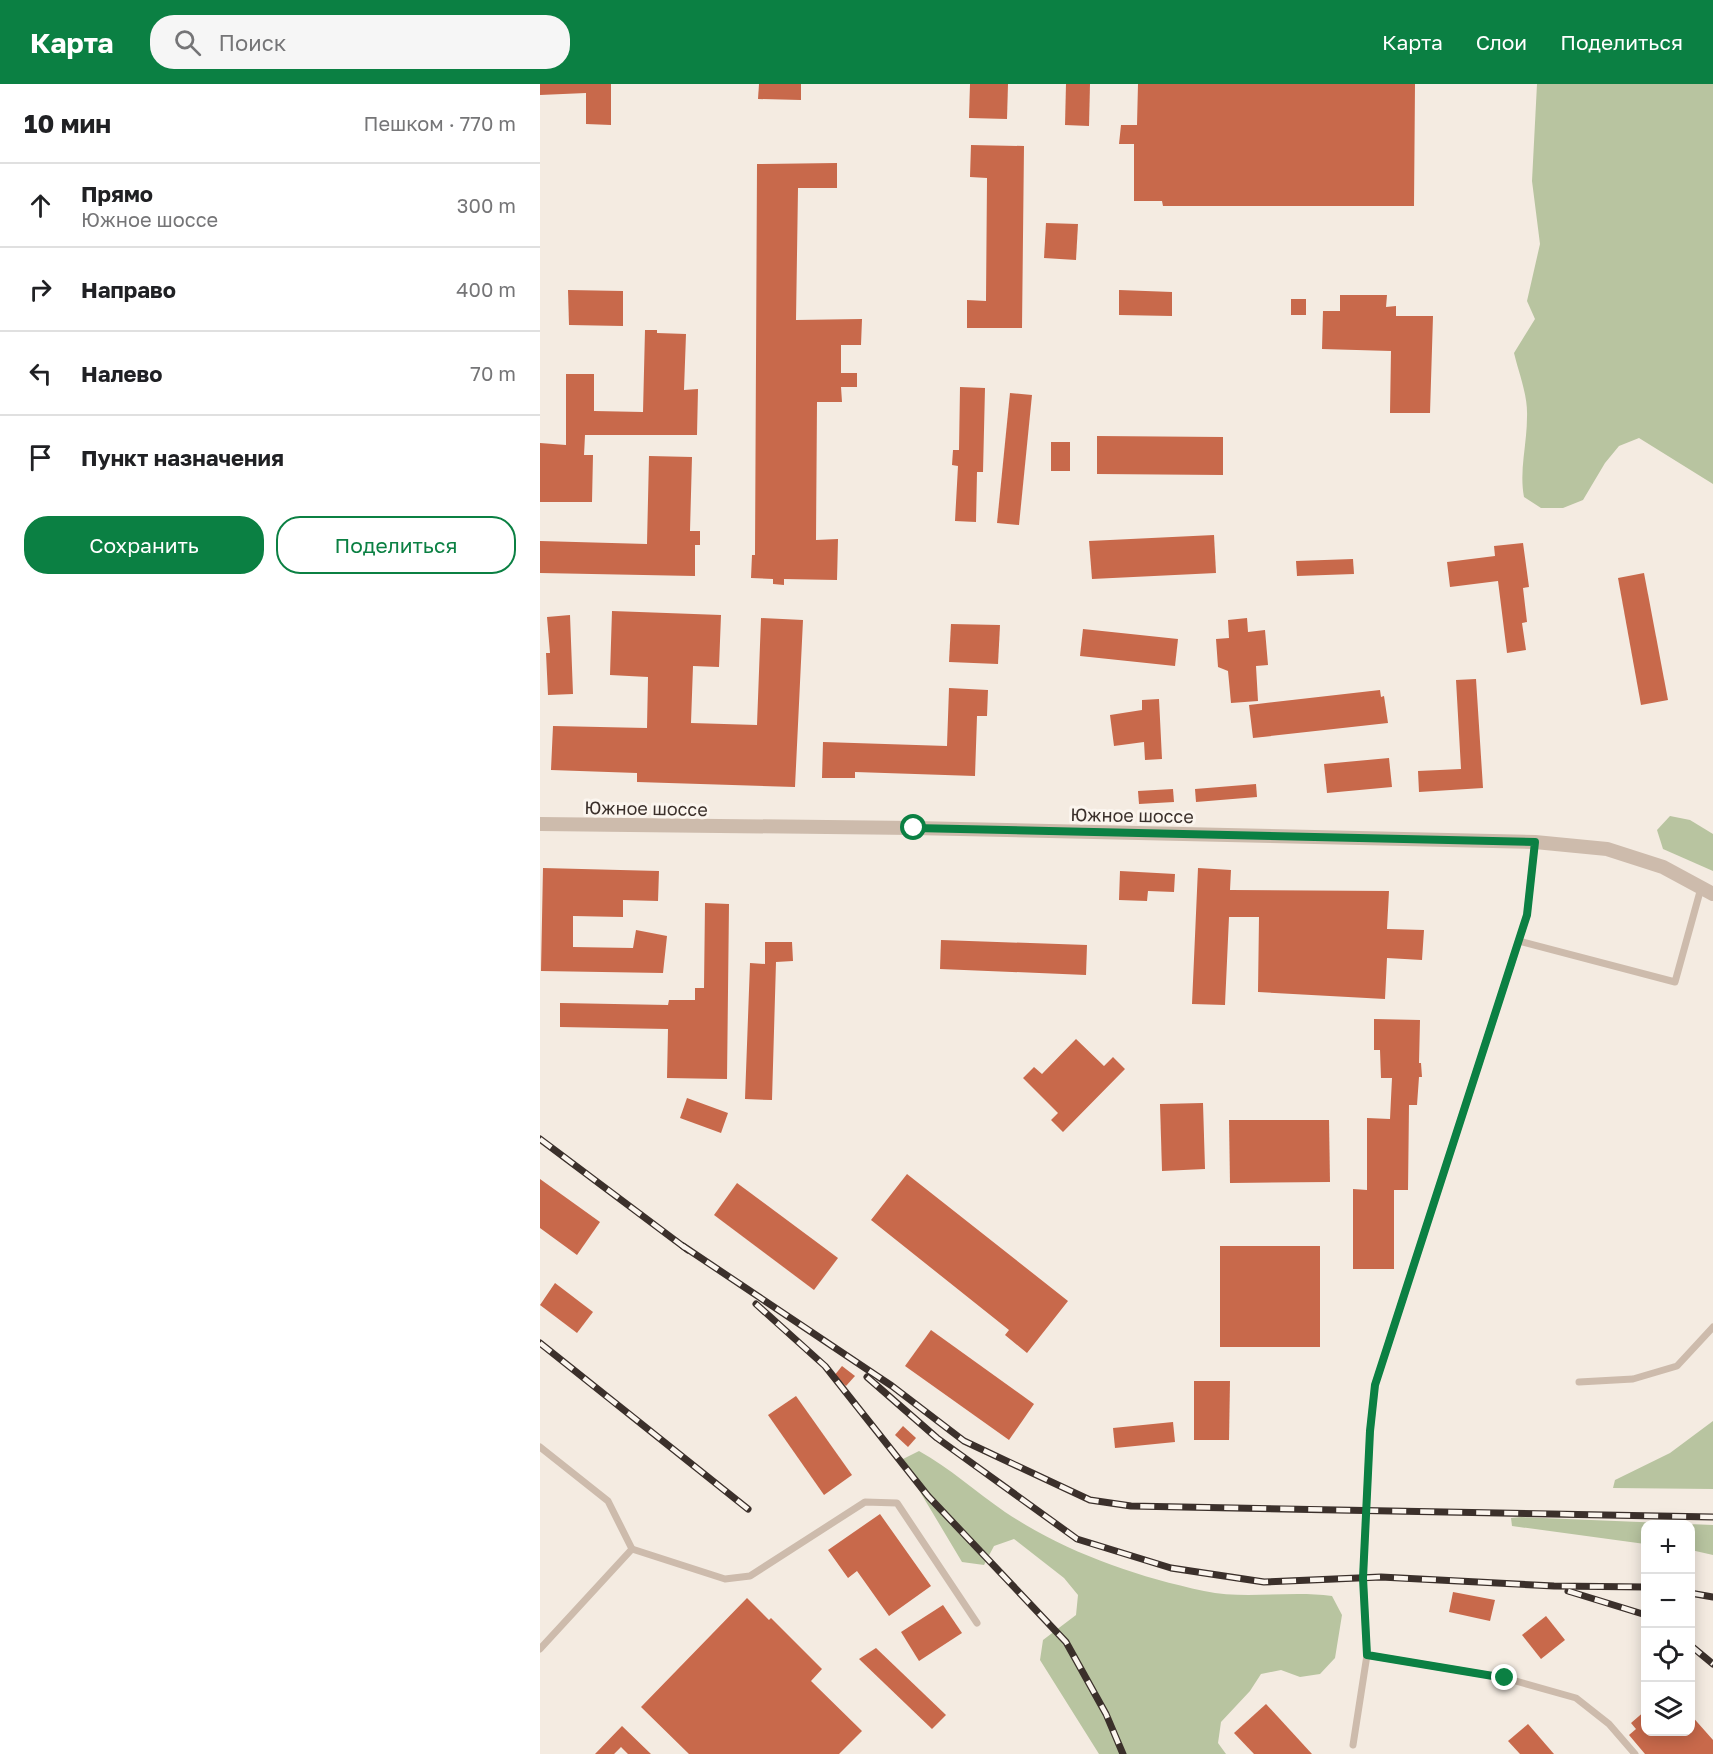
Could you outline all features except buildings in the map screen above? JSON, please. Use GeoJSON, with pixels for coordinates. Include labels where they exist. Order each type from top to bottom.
{"type":"FeatureCollection","features":[{"type":"Feature","properties":{"kind":"street","name":"Южное шоссе"},"geometry":{"type":"LineString","coordinates":[[540,824],[914,828],[1535,842],[1607,849],[1663,867],[1707,891]]}},
{"type":"Feature","properties":{"kind":"lane"},"geometry":{"type":"LineString","coordinates":[[1353,1745],[1367,1655],[1364,1566],[1370,1431],[1375,1385],[1527,915],[1535,842]]}},
{"type":"Feature","properties":{"kind":"lane"},"geometry":{"type":"LineString","coordinates":[[1519,941],[1676,982],[1707,891]]}},
{"type":"Feature","properties":{"kind":"lane"},"geometry":{"type":"LineString","coordinates":[[1579,1382],[1633,1379],[1677,1366],[1713,1327]]}},
{"type":"Feature","properties":{"kind":"lane"},"geometry":{"type":"LineString","coordinates":[[540,1447],[608,1501],[632,1549],[725,1579],[750,1576],[865,1502],[897,1503],[977,1623]]}},
{"type":"Feature","properties":{"kind":"lane"},"geometry":{"type":"LineString","coordinates":[[540,1649],[632,1549]]}},
{"type":"Feature","properties":{"kind":"lane"},"geometry":{"type":"LineString","coordinates":[[1367,1655],[1505,1678],[1576,1698],[1609,1724],[1635,1754]]}},
{"type":"Feature","properties":{"kind":"green space"},"geometry":{"type":"Polygon","coordinates":[[[1537,84],[1713,84],[1713,484],[1639,438],[1619,446],[1605,463],[1583,500],[1563,508],[1541,508],[1524,497],[1522,477],[1527,409],[1514,353],[1535,319],[1527,301],[1540,244],[1532,181],[1537,84]]]}},
{"type":"Feature","properties":{"kind":"green space"},"geometry":{"type":"Polygon","coordinates":[[[1670,816],[1690,820],[1713,834],[1713,871],[1663,849],[1657,830],[1670,816]]]}},
{"type":"Feature","properties":{"kind":"green space"},"geometry":{"type":"Polygon","coordinates":[[[1713,1421],[1713,1489],[1613,1488],[1615,1480],[1670,1453],[1713,1421]]]}},
{"type":"Feature","properties":{"kind":"green space"},"geometry":{"type":"Polygon","coordinates":[[[919,1451],[1028,1526],[1076,1551],[1126,1570],[1220,1594],[1332,1596],[1342,1615],[1335,1658],[1320,1674],[1300,1677],[1281,1670],[1261,1674],[1250,1691],[1221,1722],[1218,1743],[1226,1754],[1099,1754],[1040,1660],[1043,1640],[1076,1615],[1078,1595],[1064,1578],[1014,1539],[994,1546],[984,1565],[962,1562],[901,1460],[919,1451]]]}},
{"type":"Feature","properties":{"kind":"green space"},"geometry":{"type":"Polygon","coordinates":[[[1511,1518],[1641,1522],[1641,1543],[1512,1526],[1511,1518]]]}},
{"type":"Feature","properties":{"kind":"green space"},"geometry":{"type":"Polygon","coordinates":[[[1695,1524],[1713,1525],[1713,1555],[1695,1551],[1695,1524]]]}},
{"type":"Feature","properties":{"kind":"railway"},"geometry":{"type":"LineString","coordinates":[[540,1139],[688,1250]]}},
{"type":"Feature","properties":{"kind":"railway"},"geometry":{"type":"LineString","coordinates":[[683,1246],[892,1386],[964,1441],[1090,1500],[1131,1506],[1713,1517]]}},
{"type":"Feature","properties":{"kind":"railway"},"geometry":{"type":"LineString","coordinates":[[756,1304],[825,1366],[928,1496],[1066,1642],[1106,1714],[1123,1754]]}},
{"type":"Feature","properties":{"kind":"railway"},"geometry":{"type":"LineString","coordinates":[[540,1343],[748,1509]]}},
{"type":"Feature","properties":{"kind":"railway"},"geometry":{"type":"LineString","coordinates":[[867,1377],[937,1438],[1077,1539],[1171,1568],[1264,1582],[1381,1577],[1554,1586],[1641,1587]]}},
{"type":"Feature","properties":{"kind":"railway"},"geometry":{"type":"LineString","coordinates":[[1568,1591],[1641,1613]]}},
{"type":"Feature","properties":{"kind":"railway"},"geometry":{"type":"LineString","coordinates":[[1695,1594],[1713,1597]]}},
{"type":"Feature","properties":{"kind":"railway"},"geometry":{"type":"LineString","coordinates":[[1695,1649],[1713,1664]]}},
{"type":"Feature","properties":{"kind":"route"},"geometry":{"type":"LineString","coordinates":[[914,828],[1535,842],[1527,915],[1444,1178],[1375,1385],[1370,1431],[1363,1578],[1367,1655],[1505,1678]]}}]}
